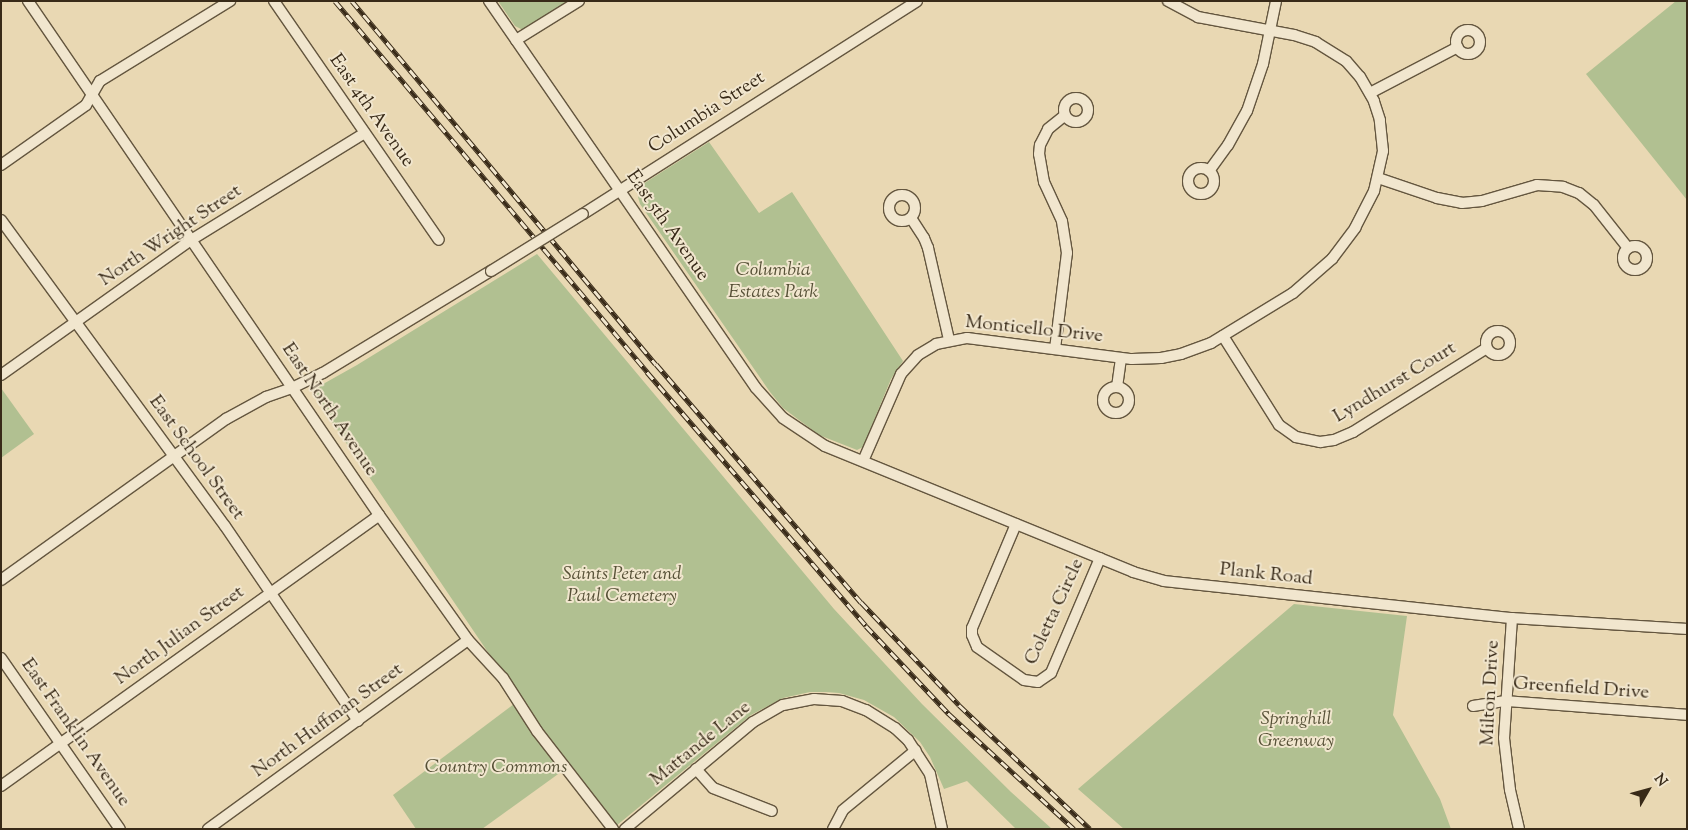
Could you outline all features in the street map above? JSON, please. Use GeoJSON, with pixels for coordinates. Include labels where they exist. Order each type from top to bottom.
{"type":"FeatureCollection","features":[{"type":"Feature","properties":{"kind":"street","name":"East North Avenue"},"geometry":{"type":"LineString","coordinates":[[28,1],[379,515],[468,640],[503,678],[537,731],[613,829]]}},
{"type":"Feature","properties":{"kind":"street"},"geometry":{"type":"LineString","coordinates":[[1,165],[86,105],[100,81],[230,1]]}},
{"type":"Feature","properties":{"kind":"street","name":"East 4th Avenue"},"geometry":{"type":"LineString","coordinates":[[274,1],[439,240]]}},
{"type":"Feature","properties":{"kind":"street","name":"East 5th Avenue"},"geometry":{"type":"LineString","coordinates":[[489,1],[756,388],[792,426],[812,439],[863,461]]}},
{"type":"Feature","properties":{"kind":"street"},"geometry":{"type":"LineString","coordinates":[[516,40],[579,1]]}},
{"type":"Feature","properties":{"kind":"street","name":"Columbia Street"},"geometry":{"type":"LineString","coordinates":[[1,580],[226,419],[266,397],[292,388],[383,339],[917,1]]}},
{"type":"Feature","properties":{"kind":"street","name":"Monticello Drive"},"geometry":{"type":"LineString","coordinates":[[863,461],[905,368],[923,351],[949,340],[978,339],[1138,360],[1172,356],[1195,350],[1223,336],[1293,293],[1322,268],[1355,228],[1374,191],[1382,158],[1382,134],[1378,114],[1370,93],[1360,76],[1346,60],[1326,46],[1300,36],[1198,17],[1168,1]]}},
{"type":"Feature","properties":{"kind":"street"},"geometry":{"type":"LineString","coordinates":[[1209,171],[1228,145],[1247,110],[1263,64],[1276,1]]}},
{"type":"Feature","properties":{"kind":"street"},"geometry":{"type":"LineString","coordinates":[[1370,93],[1458,48]]}},
{"type":"Feature","properties":{"kind":"street"},"geometry":{"type":"LineString","coordinates":[[1055,350],[1067,253],[1062,221],[1044,182],[1039,154],[1040,145],[1048,129],[1065,116]]}},
{"type":"Feature","properties":{"kind":"street","name":"North Wright Street"},"geometry":{"type":"LineString","coordinates":[[1,375],[191,240],[365,133]]}},
{"type":"Feature","properties":{"kind":"street"},"geometry":{"type":"LineString","coordinates":[[1378,178],[1437,198],[1462,203],[1482,201],[1537,185],[1563,187],[1579,193],[1594,204],[1628,248]]}},
{"type":"Feature","properties":{"kind":"street"},"geometry":{"type":"LineString","coordinates":[[910,218],[924,238],[928,248],[949,340]]}},
{"type":"Feature","properties":{"kind":"street","name":"East School Street"},"geometry":{"type":"LineString","coordinates":[[1,220],[271,592],[358,721]]}},
{"type":"Feature","properties":{"kind":"street","name":"Lyndhurst Court"},"geometry":{"type":"LineString","coordinates":[[1223,336],[1279,425],[1296,437],[1320,442],[1334,440],[1353,432],[1487,348]]}},
{"type":"Feature","properties":{"kind":"street","name":"Monticello Drive"},"geometry":{"type":"LineString","coordinates":[[1117,387],[1121,358]]}},
{"type":"Feature","properties":{"kind":"street","name":"Plank Road"},"geometry":{"type":"LineString","coordinates":[[863,461],[1100,558],[1149,577],[1177,584],[1512,618],[1687,627]]}},
{"type":"Feature","properties":{"kind":"street","name":"North Julian Street"},"geometry":{"type":"LineString","coordinates":[[1,786],[379,515]]}},
{"type":"Feature","properties":{"kind":"street","name":"Coletta Circle"},"geometry":{"type":"LineString","coordinates":[[1016,524],[972,628],[972,635],[977,647],[1024,680],[1038,682],[1051,673],[1100,558]]}},
{"type":"Feature","properties":{"kind":"street","name":"Milton Drive"},"geometry":{"type":"LineString","coordinates":[[1512,618],[1506,701],[1505,756],[1519,829]]}},
{"type":"Feature","properties":{"kind":"street","name":"North Huffman Street"},"geometry":{"type":"LineString","coordinates":[[208,829],[468,640]]}},
{"type":"Feature","properties":{"kind":"street","name":"East Franklin Avenue"},"geometry":{"type":"LineString","coordinates":[[1,658],[120,829]]}},
{"type":"Feature","properties":{"kind":"street","name":"Mattande Lane"},"geometry":{"type":"LineString","coordinates":[[625,829],[764,714],[784,705],[814,699],[842,701],[866,710],[895,728],[916,750],[930,774],[942,829]]}},
{"type":"Feature","properties":{"kind":"street","name":"Greenfield Drive"},"geometry":{"type":"LineString","coordinates":[[1473,706],[1506,701],[1687,715]]}},
{"type":"Feature","properties":{"kind":"street"},"geometry":{"type":"LineString","coordinates":[[833,829],[843,810],[916,750]]}},
{"type":"Feature","properties":{"kind":"street"},"geometry":{"type":"LineString","coordinates":[[696,770],[713,788],[772,811]]}},
{"type":"Feature","properties":{"kind":"green space"},"geometry":{"type":"Polygon","coordinates":[[[498,1],[568,1],[523,30],[515,26],[498,1]]]}},
{"type":"Feature","properties":{"kind":"green space"},"geometry":{"type":"Polygon","coordinates":[[[1676,1],[1687,1],[1687,200],[1586,74],[1676,1]]]}},
{"type":"Feature","properties":{"kind":"green space","name":"Columbia Estates Park"},"geometry":{"type":"Polygon","coordinates":[[[709,142],[759,213],[792,192],[903,361],[891,379],[863,447],[857,450],[819,435],[783,408],[640,204],[638,197],[643,184],[709,142]]]}},
{"type":"Feature","properties":{"kind":"green space","name":"Saints Peter and Paul Cemetery"},"geometry":{"type":"Polygon","coordinates":[[[537,254],[834,609],[922,704],[1011,792],[1052,829],[1016,829],[967,781],[944,789],[930,757],[920,742],[894,717],[864,700],[839,693],[826,692],[810,692],[783,698],[751,715],[616,826],[542,732],[315,397],[316,388],[357,365],[537,254]]]}},
{"type":"Feature","properties":{"kind":"green space"},"geometry":{"type":"Polygon","coordinates":[[[1,388],[34,434],[1,458],[1,388]]]}},
{"type":"Feature","properties":{"kind":"green space","name":"Springhill Greenway"},"geometry":{"type":"Polygon","coordinates":[[[1294,604],[1407,616],[1393,715],[1440,799],[1451,829],[1124,829],[1078,789],[1294,604]]]}},
{"type":"Feature","properties":{"kind":"green space","name":"Country Commons"},"geometry":{"type":"Polygon","coordinates":[[[514,704],[561,772],[482,829],[416,829],[393,795],[514,704]]]}},
{"type":"Feature","properties":{"kind":"railway"},"geometry":{"type":"LineString","coordinates":[[335,1],[647,372],[866,626],[948,713],[1074,829]]}},
{"type":"Feature","properties":{"kind":"railway"},"geometry":{"type":"LineString","coordinates":[[352,1],[656,364],[861,602],[959,705],[1090,829]]}}]}
